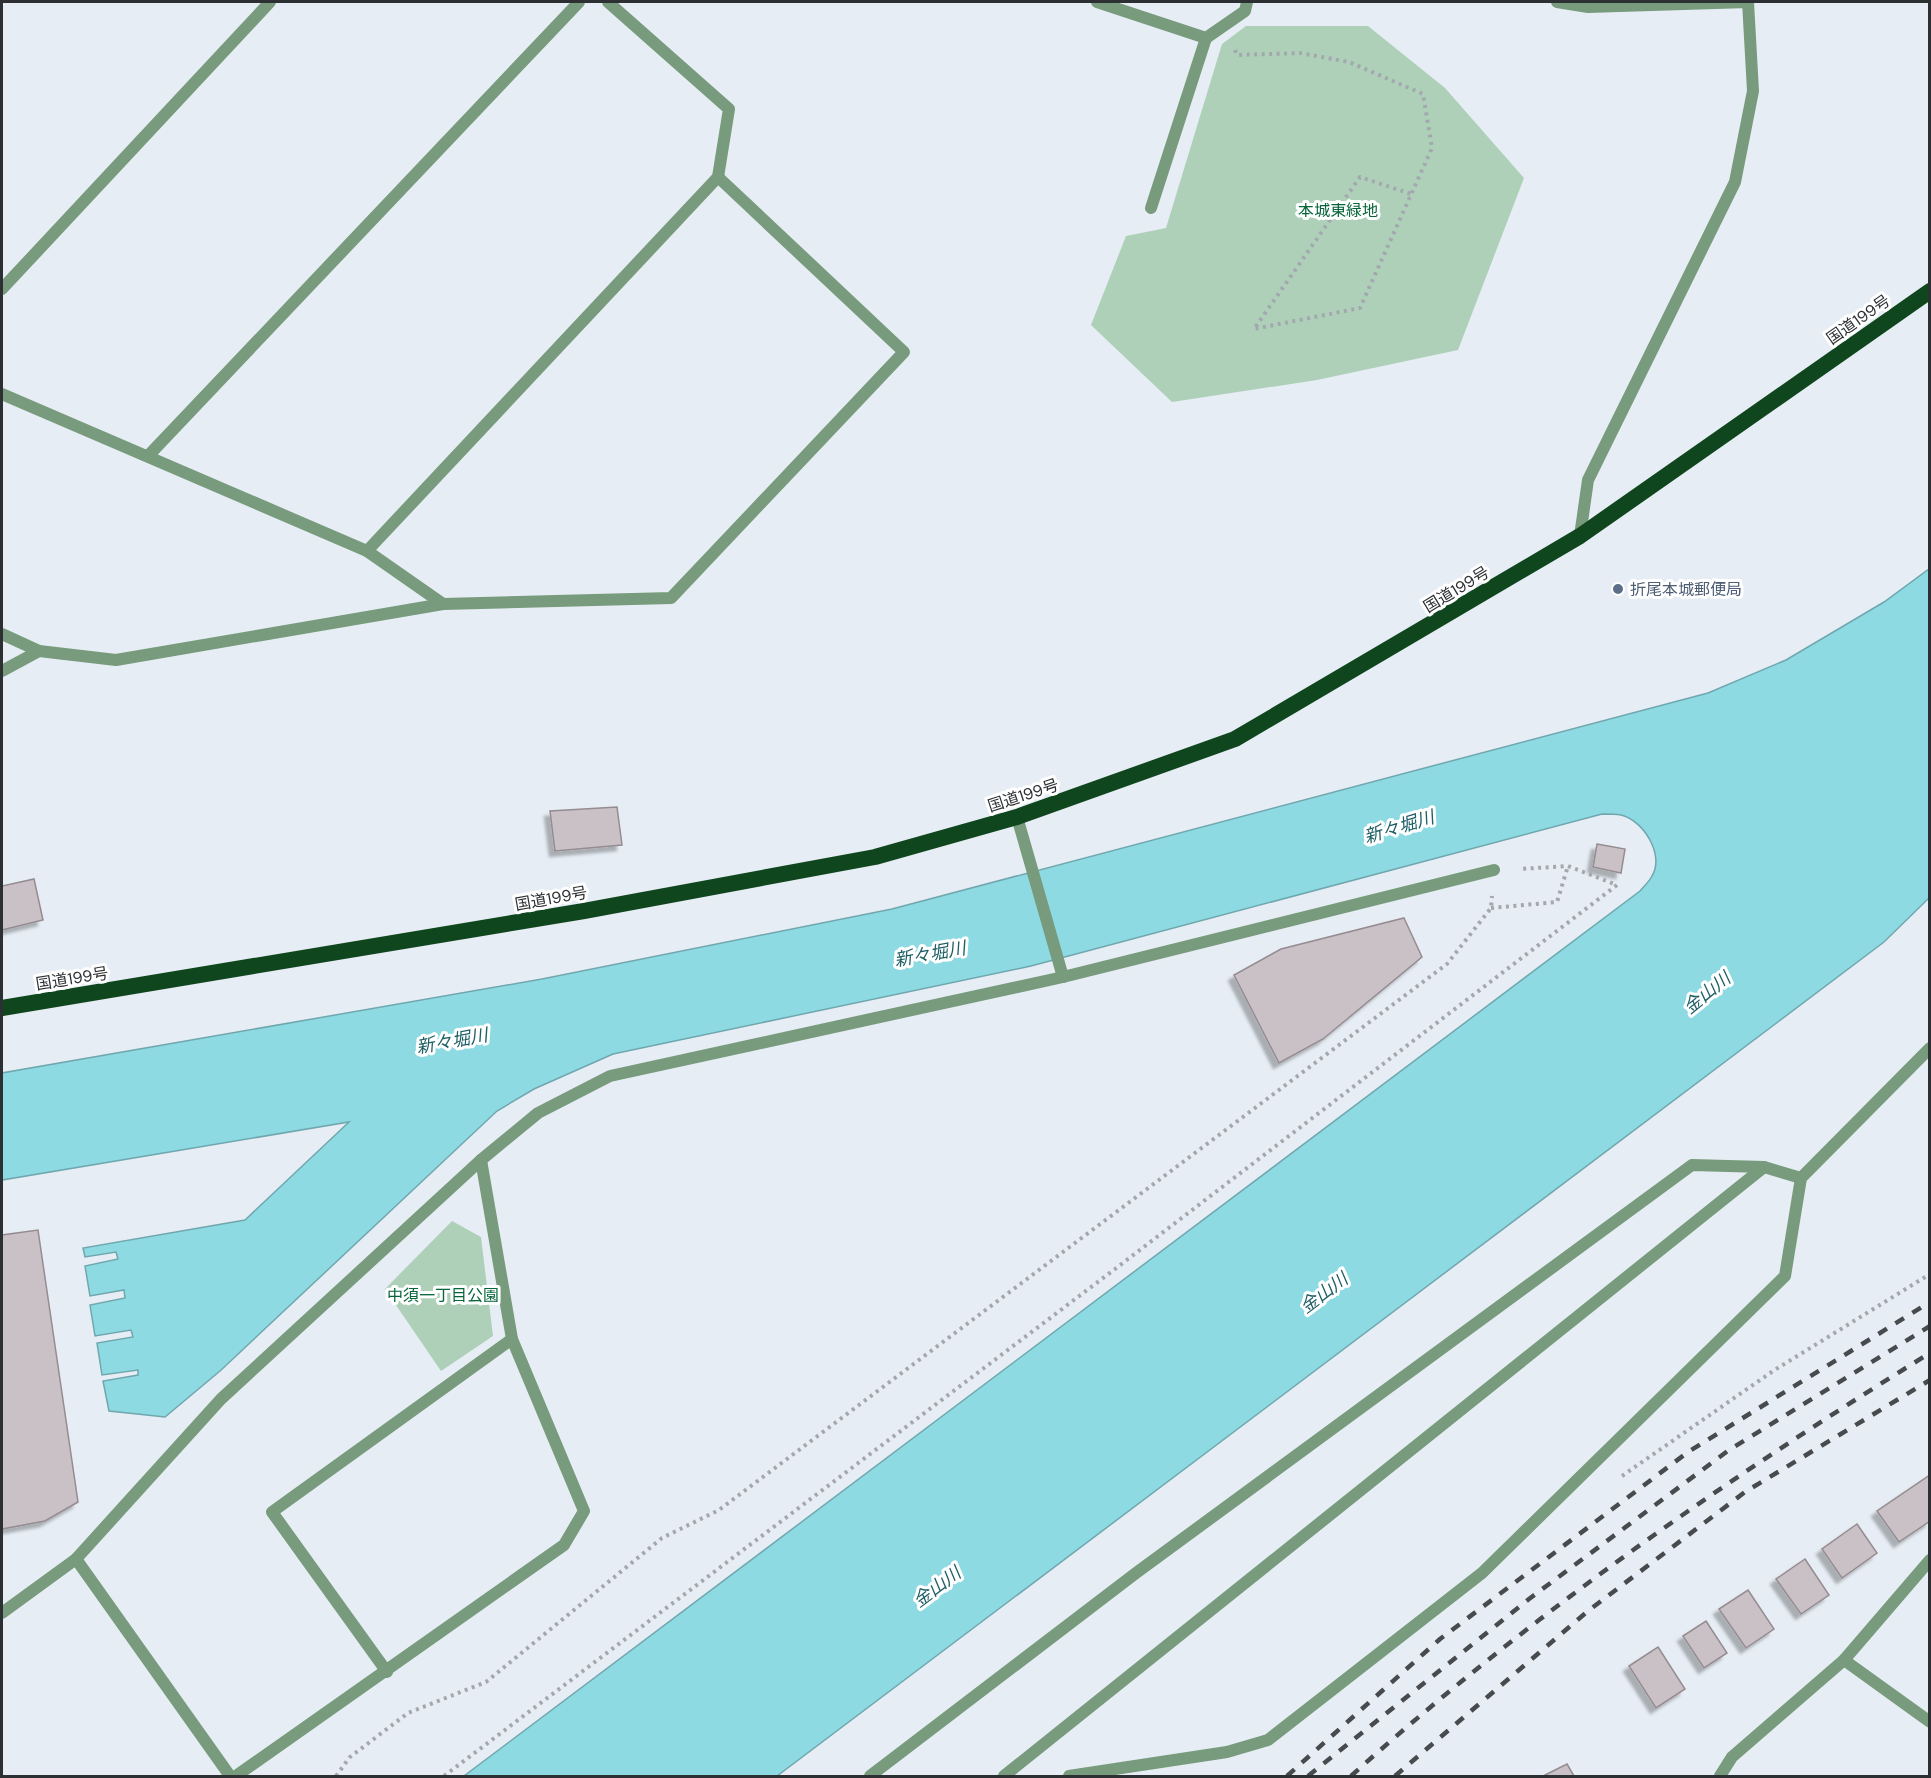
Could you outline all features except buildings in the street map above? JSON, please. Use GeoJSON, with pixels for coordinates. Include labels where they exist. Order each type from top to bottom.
{"type":"FeatureCollection","features":[{"type":"Feature","properties":{"kind":"highway","name":"国道199号"},"geometry":{"type":"LineString","coordinates":[[2,1008],[584,911],[875,857],[1017,817],[1235,739],[1580,536],[1929,291]]}},
{"type":"Feature","properties":{"kind":"street"},"geometry":{"type":"LineString","coordinates":[[2,289],[270,2]]}},
{"type":"Feature","properties":{"kind":"street"},"geometry":{"type":"LineString","coordinates":[[148,456],[579,2]]}},
{"type":"Feature","properties":{"kind":"street"},"geometry":{"type":"LineString","coordinates":[[367,551],[718,177],[729,109],[609,2]]}},
{"type":"Feature","properties":{"kind":"street"},"geometry":{"type":"LineString","coordinates":[[1097,2],[1206,38]]}},
{"type":"Feature","properties":{"kind":"street"},"geometry":{"type":"LineString","coordinates":[[1151,208],[1206,38],[1245,11],[1247,2]]}},
{"type":"Feature","properties":{"kind":"street"},"geometry":{"type":"LineString","coordinates":[[1557,2],[1588,8],[1748,2],[1753,91],[1735,182],[1588,480],[1580,536]]}},
{"type":"Feature","properties":{"kind":"street"},"geometry":{"type":"LineString","coordinates":[[2,634],[39,651],[116,660],[443,604],[671,598],[904,352],[718,177]]}},
{"type":"Feature","properties":{"kind":"street"},"geometry":{"type":"LineString","coordinates":[[2,394],[367,551],[443,604]]}},
{"type":"Feature","properties":{"kind":"street"},"geometry":{"type":"LineString","coordinates":[[2,671],[39,651]]}},
{"type":"Feature","properties":{"kind":"street"},"geometry":{"type":"LineString","coordinates":[[1017,817],[1062,977]]}},
{"type":"Feature","properties":{"kind":"street"},"geometry":{"type":"LineString","coordinates":[[2,1613],[76,1559],[220,1399],[481,1160],[538,1113],[610,1076],[1062,977],[1494,870]]}},
{"type":"Feature","properties":{"kind":"street"},"geometry":{"type":"LineString","coordinates":[[1069,1776],[1227,1752],[1268,1740],[1482,1573],[1785,1276],[1801,1178],[1929,1048]]}},
{"type":"Feature","properties":{"kind":"street"},"geometry":{"type":"LineString","coordinates":[[236,1776],[387,1672],[564,1545],[585,1511],[512,1339],[481,1160]]}},
{"type":"Feature","properties":{"kind":"street"},"geometry":{"type":"LineString","coordinates":[[870,1776],[1136,1573],[1692,1165],[1764,1167],[1801,1178]]}},
{"type":"Feature","properties":{"kind":"street"},"geometry":{"type":"LineString","coordinates":[[1004,1776],[1764,1167]]}},
{"type":"Feature","properties":{"kind":"street"},"geometry":{"type":"LineString","coordinates":[[387,1672],[273,1512],[512,1339]]}},
{"type":"Feature","properties":{"kind":"street"},"geometry":{"type":"LineString","coordinates":[[76,1559],[230,1776]]}},
{"type":"Feature","properties":{"kind":"street"},"geometry":{"type":"LineString","coordinates":[[1720,1776],[1732,1757],[1844,1660],[1929,1560]]}},
{"type":"Feature","properties":{"kind":"street"},"geometry":{"type":"LineString","coordinates":[[1844,1660],[1929,1722]]}},
{"type":"Feature","properties":{"kind":"path"},"geometry":{"type":"LineString","coordinates":[[1224,25],[1237,55],[1300,53],[1349,62],[1423,94],[1432,148],[1360,308],[1254,329],[1360,177],[1411,194]]}},
{"type":"Feature","properties":{"kind":"path"},"geometry":{"type":"LineString","coordinates":[[1491,908],[1557,902],[1568,866]]}},
{"type":"Feature","properties":{"kind":"path"},"geometry":{"type":"LineString","coordinates":[[336,1776],[350,1757],[408,1713],[486,1683],[662,1538],[719,1510],[1447,964],[1491,908],[1494,870],[1568,866],[1617,885],[1106,1276],[444,1776]]}},
{"type":"Feature","properties":{"kind":"path"},"geometry":{"type":"LineString","coordinates":[[1620,1477],[1773,1371],[1929,1274]]}},
{"type":"Feature","properties":{"kind":"green space","name":"本城東緑地"},"geometry":{"type":"Polygon","coordinates":[[[1246,26],[1368,26],[1445,88],[1524,178],[1458,350],[1317,380],[1172,402],[1091,325],[1126,236],[1166,228],[1222,44],[1246,26]]]}},
{"type":"Feature","properties":{"kind":"green space","name":"中須一丁目公園"},"geometry":{"type":"Polygon","coordinates":[[[452,1221],[481,1237],[493,1336],[441,1371],[385,1289],[452,1221]]]}},
{"type":"Feature","properties":{"kind":"water"},"geometry":{"type":"Polygon","coordinates":[[[1929,569],[1929,898],[1884,942],[777,1776],[464,1776],[1640,891],[1652,876],[1656,858],[1650,840],[1637,824],[1621,815],[1602,814],[1031,966],[613,1054],[534,1089],[497,1111],[220,1371],[165,1417],[109,1411],[103,1381],[138,1375],[138,1370],[102,1375],[97,1343],[133,1337],[131,1330],[95,1336],[90,1305],[125,1298],[124,1290],[90,1296],[85,1266],[118,1259],[116,1252],[85,1257],[83,1248],[245,1220],[349,1122],[2,1180],[2,1073],[542,979],[892,909],[1708,693],[1786,660],[1884,602],[1929,569]]]}},
{"type":"Feature","properties":{"kind":"railway"},"geometry":{"type":"LineString","coordinates":[[1287,1776],[1440,1639],[1688,1452],[1930,1302]]}},
{"type":"Feature","properties":{"kind":"railway"},"geometry":{"type":"LineString","coordinates":[[1308,1776],[1529,1599],[1729,1450],[1930,1326]]}},
{"type":"Feature","properties":{"kind":"railway"},"geometry":{"type":"LineString","coordinates":[[1351,1776],[1488,1660],[1631,1552],[1778,1450],[1930,1353]]}},
{"type":"Feature","properties":{"kind":"railway"},"geometry":{"type":"LineString","coordinates":[[1395,1776],[1588,1611],[1745,1492],[1930,1380]]}},
{"type":"Feature","properties":{"kind":"place","name":"折尾本城郵便局"},"geometry":{"type":"Point","coordinates":[1618,589]}},
{"type":"Feature","properties":{"kind":"water label","name":"新々堀川"},"geometry":{"type":"Point","coordinates":[1399,827]}},
{"type":"Feature","properties":{"kind":"water label","name":"新々堀川"},"geometry":{"type":"Point","coordinates":[930,954]}},
{"type":"Feature","properties":{"kind":"water label","name":"金山川"},"geometry":{"type":"Point","coordinates":[1707,993]}},
{"type":"Feature","properties":{"kind":"water label","name":"新々堀川"},"geometry":{"type":"Point","coordinates":[452,1041]}},
{"type":"Feature","properties":{"kind":"water label","name":"金山川"},"geometry":{"type":"Point","coordinates":[1324,1293]}},
{"type":"Feature","properties":{"kind":"water label","name":"金山川"},"geometry":{"type":"Point","coordinates":[937,1587]}}]}
